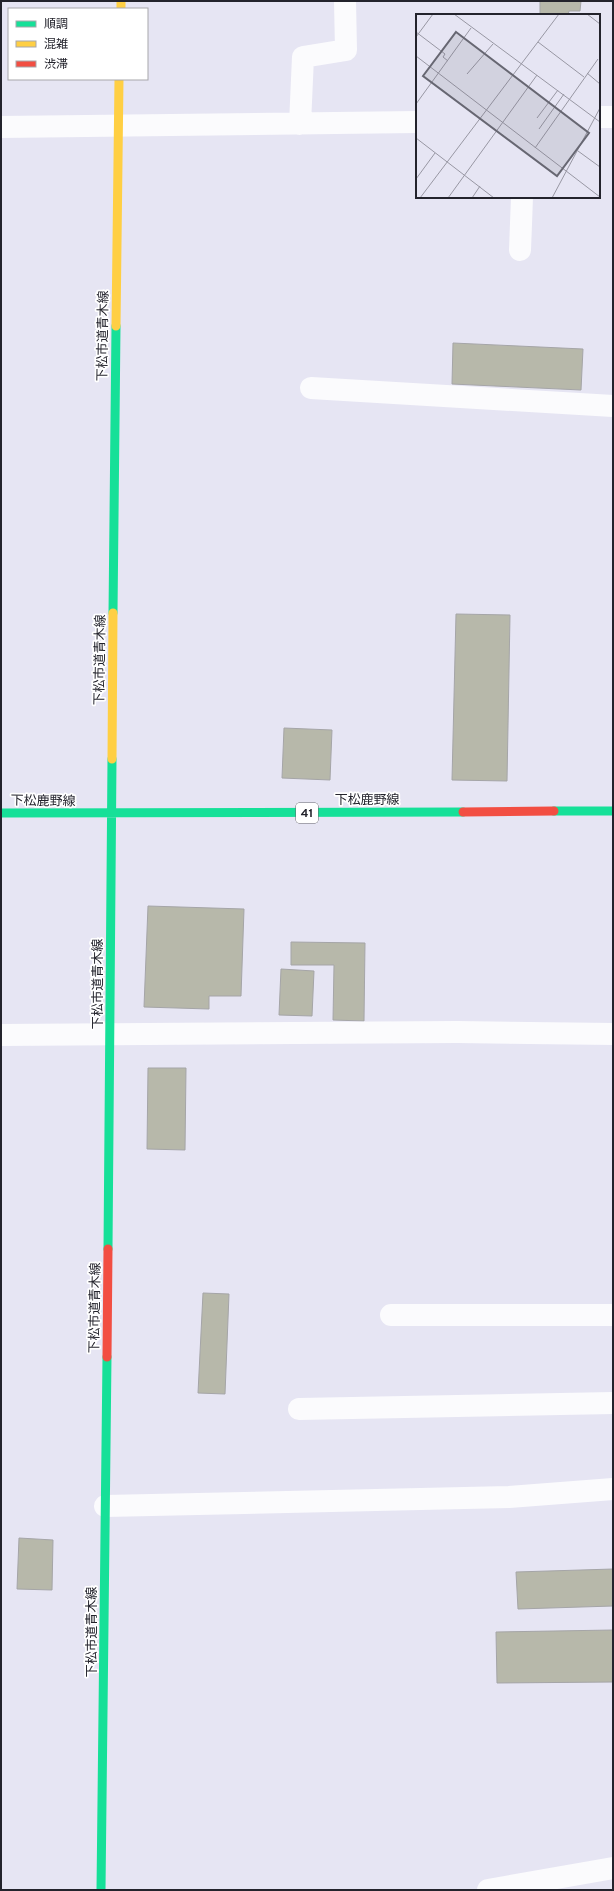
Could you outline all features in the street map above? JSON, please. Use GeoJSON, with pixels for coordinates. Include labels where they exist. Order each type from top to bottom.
{"type":"FeatureCollection","features":[{"type":"Feature","properties":{"kind":"street"},"geometry":{"type":"LineString","coordinates":[[300,124],[303,57],[346,50],[345,1]]}},
{"type":"Feature","properties":{"kind":"street","name":"下松市道青木線"},"geometry":{"type":"LineString","coordinates":[[101,1890],[110,1035],[110,814],[119,80]]}},
{"type":"Feature","properties":{"kind":"street"},"geometry":{"type":"LineString","coordinates":[[600,117],[613,116]]}},
{"type":"Feature","properties":{"kind":"street"},"geometry":{"type":"LineString","coordinates":[[1,127],[118,127],[416,122]]}},
{"type":"Feature","properties":{"kind":"street"},"geometry":{"type":"LineString","coordinates":[[520,250],[522,198]]}},
{"type":"Feature","properties":{"kind":"street"},"geometry":{"type":"LineString","coordinates":[[311,388],[613,406]]}},
{"type":"Feature","properties":{"kind":"street","name":"下松鹿野線"},"geometry":{"type":"LineString","coordinates":[[1,812],[110,814],[613,811]]}},
{"type":"Feature","properties":{"kind":"street"},"geometry":{"type":"LineString","coordinates":[[1,1035],[457,1032],[613,1034]]}},
{"type":"Feature","properties":{"kind":"street"},"geometry":{"type":"LineString","coordinates":[[391,1315],[613,1315]]}},
{"type":"Feature","properties":{"kind":"street"},"geometry":{"type":"LineString","coordinates":[[299,1409],[613,1403]]}},
{"type":"Feature","properties":{"kind":"street"},"geometry":{"type":"LineString","coordinates":[[105,1506],[509,1497],[613,1489]]}},
{"type":"Feature","properties":{"kind":"street"},"geometry":{"type":"LineString","coordinates":[[488,1890],[613,1868]]}},
{"type":"Feature","properties":{"kind":"building"},"geometry":{"type":"Polygon","coordinates":[[[540,1],[581,1],[580,11],[569,11],[568,14],[540,14],[540,1]]]}},
{"type":"Feature","properties":{"kind":"building"},"geometry":{"type":"Polygon","coordinates":[[[453,343],[583,349],[581,390],[452,384],[453,343]]]}},
{"type":"Feature","properties":{"kind":"building"},"geometry":{"type":"Polygon","coordinates":[[[456,614],[510,615],[507,781],[452,780],[456,614]]]}},
{"type":"Feature","properties":{"kind":"building"},"geometry":{"type":"Polygon","coordinates":[[[284,728],[332,730],[330,780],[282,778],[284,728]]]}},
{"type":"Feature","properties":{"kind":"building"},"geometry":{"type":"Polygon","coordinates":[[[148,906],[244,909],[241,996],[209,996],[209,1009],[144,1007],[148,906]]]}},
{"type":"Feature","properties":{"kind":"building"},"geometry":{"type":"Polygon","coordinates":[[[291,942],[365,943],[364,1021],[333,1020],[334,965],[291,965],[291,942]]]}},
{"type":"Feature","properties":{"kind":"building"},"geometry":{"type":"Polygon","coordinates":[[[281,969],[314,971],[312,1016],[279,1015],[281,969]]]}},
{"type":"Feature","properties":{"kind":"building"},"geometry":{"type":"Polygon","coordinates":[[[148,1068],[186,1068],[185,1150],[147,1149],[148,1068]]]}},
{"type":"Feature","properties":{"kind":"building"},"geometry":{"type":"Polygon","coordinates":[[[203,1293],[229,1294],[225,1394],[198,1393],[203,1293]]]}},
{"type":"Feature","properties":{"kind":"building"},"geometry":{"type":"Polygon","coordinates":[[[19,1538],[53,1540],[52,1590],[17,1589],[19,1538]]]}},
{"type":"Feature","properties":{"kind":"building"},"geometry":{"type":"Polygon","coordinates":[[[613,1569],[613,1606],[518,1609],[516,1572],[613,1569]]]}},
{"type":"Feature","properties":{"kind":"building"},"geometry":{"type":"Polygon","coordinates":[[[613,1630],[613,1682],[497,1683],[496,1632],[613,1630]]]}},
{"type":"Feature","properties":{"kind":"traffic: fast"},"geometry":{"type":"LineString","coordinates":[[113,613],[116,326]]}},
{"type":"Feature","properties":{"kind":"traffic: fast"},"geometry":{"type":"LineString","coordinates":[[108,1249],[112,759]]}},
{"type":"Feature","properties":{"kind":"traffic: fast"},"geometry":{"type":"LineString","coordinates":[[554,811],[613,811]]}},
{"type":"Feature","properties":{"kind":"traffic: fast"},"geometry":{"type":"LineString","coordinates":[[1,813],[463,812]]}},
{"type":"Feature","properties":{"kind":"traffic: fast"},"geometry":{"type":"LineString","coordinates":[[101,1890],[107,1357]]}},
{"type":"Feature","properties":{"kind":"traffic: slow"},"geometry":{"type":"LineString","coordinates":[[121,1],[121,8]]}},
{"type":"Feature","properties":{"kind":"traffic: slow"},"geometry":{"type":"LineString","coordinates":[[116,326],[119,80]]}},
{"type":"Feature","properties":{"kind":"traffic: slow"},"geometry":{"type":"LineString","coordinates":[[112,759],[113,613]]}},
{"type":"Feature","properties":{"kind":"traffic: jam"},"geometry":{"type":"LineString","coordinates":[[463,812],[554,811]]}},
{"type":"Feature","properties":{"kind":"traffic: jam"},"geometry":{"type":"LineString","coordinates":[[107,1357],[108,1249]]}}]}
